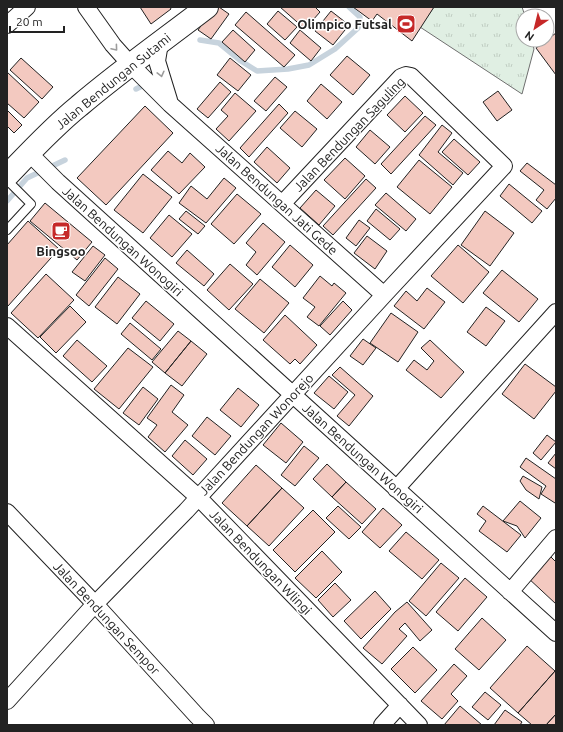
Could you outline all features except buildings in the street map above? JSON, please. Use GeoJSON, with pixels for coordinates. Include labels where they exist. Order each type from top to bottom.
{"type":"FeatureCollection","features":[{"type":"Feature","properties":{"kind":"main road","name":"Jalan Bendungan Sutami"},"geometry":{"type":"LineString","coordinates":[[8,180],[78,106],[130,64],[206,7]]}},
{"type":"Feature","properties":{"kind":"street"},"geometry":{"type":"LineString","coordinates":[[7,25],[27,7]]}},
{"type":"Feature","properties":{"kind":"street","name":"Jalan Bendungan Jati Gede"},"geometry":{"type":"LineString","coordinates":[[86,7],[113,45],[170,104],[384,295]]}},
{"type":"Feature","properties":{"kind":"street"},"geometry":{"type":"LineString","coordinates":[[160,43],[157,60],[170,104]]}},
{"type":"Feature","properties":{"kind":"street","name":"Jalan Bendungan Saguling"},"geometry":{"type":"LineString","coordinates":[[282,204],[401,77],[406,75],[411,76],[504,166]]}},
{"type":"Feature","properties":{"kind":"street","name":"Jalan Bendungan Wonogiri"},"geometry":{"type":"LineString","coordinates":[[32,156],[58,182],[556,634]]}},
{"type":"Feature","properties":{"kind":"street","name":"Jalan Bendungan Wonorejo"},"geometry":{"type":"LineString","coordinates":[[7,701],[95,604],[198,497],[504,166]]}},
{"type":"Feature","properties":{"kind":"street"},"geometry":{"type":"LineString","coordinates":[[396,489],[556,312]]}},
{"type":"Feature","properties":{"kind":"street","name":"Jalan Bendungan Wlingi"},"geometry":{"type":"LineString","coordinates":[[7,326],[198,497],[419,725]]}},
{"type":"Feature","properties":{"kind":"street","name":"Jalan Bendungan Sempor"},"geometry":{"type":"LineString","coordinates":[[7,512],[95,604],[206,725]]}},
{"type":"Feature","properties":{"kind":"street"},"geometry":{"type":"LineString","coordinates":[[510,592],[556,538]]}},
{"type":"Feature","properties":{"kind":"street"},"geometry":{"type":"LineString","coordinates":[[382,725],[400,705]]}},
{"type":"Feature","properties":{"kind":"lane"},"geometry":{"type":"LineString","coordinates":[[7,230],[31,204],[8,180]]}},
{"type":"Feature","properties":{"kind":"green space"},"geometry":{"type":"Polygon","coordinates":[[[434,7],[522,7],[515,8],[515,48],[534,49],[522,94],[420,27],[434,7]]]}},
{"type":"Feature","properties":{"kind":"waterway"},"geometry":{"type":"LineString","coordinates":[[200,40],[219,43],[241,61],[257,71],[288,69],[309,65],[335,49],[358,28],[360,17],[349,7]]}},
{"type":"Feature","properties":{"kind":"waterway"},"geometry":{"type":"LineString","coordinates":[[136,89],[142,86]]}},
{"type":"Feature","properties":{"kind":"waterway"},"geometry":{"type":"LineString","coordinates":[[7,201],[27,178],[65,160]]}},
{"type":"Feature","properties":{"kind":"place","name":"Olimpico Futsal"},"geometry":{"type":"Point","coordinates":[406,24]}},
{"type":"Feature","properties":{"kind":"place","name":"Bingsoo"},"geometry":{"type":"Point","coordinates":[61,231]}}]}
